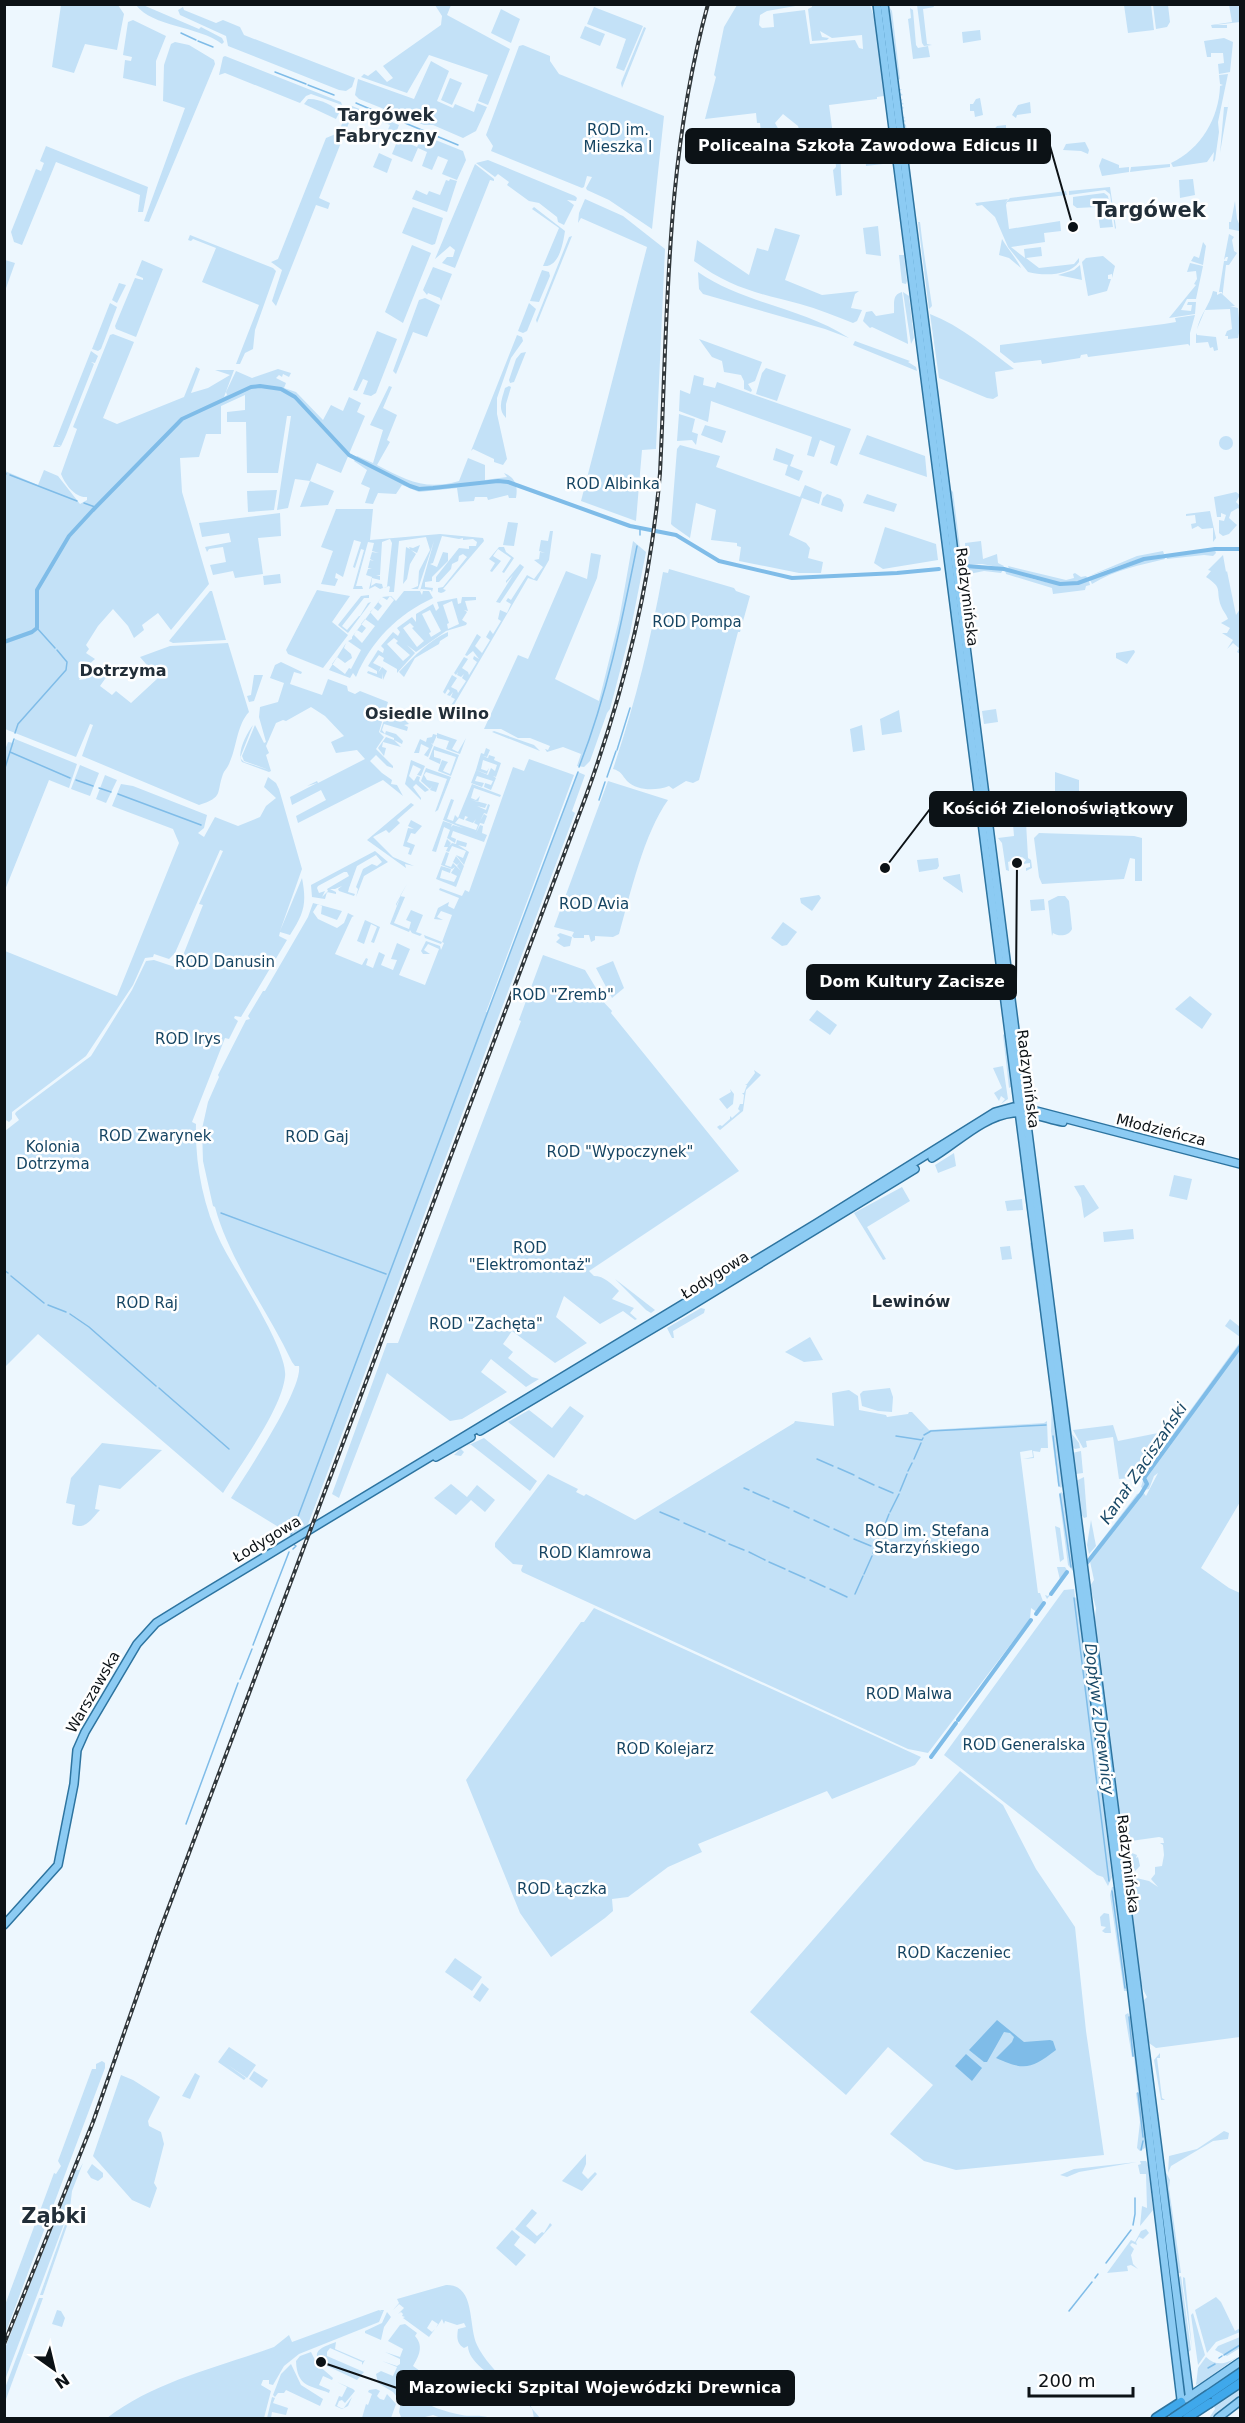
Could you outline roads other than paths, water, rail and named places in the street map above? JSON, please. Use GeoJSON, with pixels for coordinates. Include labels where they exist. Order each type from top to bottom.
{"type":"FeatureCollection","features":[{"type":"Feature","properties":{"kind":"highway"},"geometry":{"type":"LineString","coordinates":[[1187,2418],[1240,2373]]}},
{"type":"Feature","properties":{"kind":"highway"},"geometry":{"type":"LineString","coordinates":[[1173,2418],[1240,2383]]}},
{"type":"Feature","properties":{"kind":"highway"},"geometry":{"type":"LineString","coordinates":[[1156,2418],[1181,2402]]}},
{"type":"Feature","properties":{"kind":"main road","name":"Radzymińska"},"geometry":{"type":"LineString","coordinates":[[877,4],[882,16]]}},
{"type":"Feature","properties":{"kind":"main road","name":"Radzymińska"},"geometry":{"type":"LineString","coordinates":[[884,4],[882,16],[917,329],[1156,2130],[1189,2396],[1187,2418]]}},
{"type":"Feature","properties":{"kind":"main road","name":"Radzymińska"},"geometry":{"type":"LineString","coordinates":[[1022,1110],[1181,2402],[1187,2418]]}},
{"type":"Feature","properties":{"kind":"main road","name":"Młodzieńcza"},"geometry":{"type":"LineString","coordinates":[[1022,1110],[1240,1164]]}},
{"type":"Feature","properties":{"kind":"main road","name":"Łodygowa"},"geometry":{"type":"LineString","coordinates":[[417,1464],[455,1447],[619,1349],[988,1121],[1022,1110]]}},
{"type":"Feature","properties":{"kind":"main road","name":"Łodygowa"},"geometry":{"type":"LineString","coordinates":[[137,1644],[148,1630],[165,1617],[892,1180]]}},
{"type":"Feature","properties":{"kind":"main road"},"geometry":{"type":"LineString","coordinates":[[619,1349],[626,1339]]}},
{"type":"Feature","properties":{"kind":"main road","name":"Warszawska"},"geometry":{"type":"LineString","coordinates":[[4,1925],[58,1865],[74,1784],[76,1755],[85,1732],[137,1644]]}},
{"type":"Feature","properties":{"kind":"main road"},"geometry":{"type":"LineString","coordinates":[[1181,2402],[1240,2362]]}},
{"type":"Feature","properties":{"kind":"main road"},"geometry":{"type":"LineString","coordinates":[[1186,2379],[1196,2386],[1212,2381]]}},
{"type":"Feature","properties":{"kind":"main road"},"geometry":{"type":"LineString","coordinates":[[1218,2418],[1240,2401]]}},
{"type":"Feature","properties":{"kind":"water"},"geometry":{"type":"Polygon","coordinates":[[[997,2020],[1024,2042],[1050,2040],[1053,2041],[1056,2050],[1034,2064],[1014,2065],[996,2058],[1014,2037],[1004,2032],[987,2062],[984,2062],[969,2050],[997,2020]]]}},
{"type":"Feature","properties":{"kind":"water"},"geometry":{"type":"Polygon","coordinates":[[[966,2054],[982,2068],[972,2081],[955,2066],[966,2054]]]}},
{"type":"Feature","properties":{"kind":"waterway"},"geometry":{"type":"LineString","coordinates":[[181,33],[196,40]]}},
{"type":"Feature","properties":{"kind":"waterway"},"geometry":{"type":"LineString","coordinates":[[198,41],[213,47]]}},
{"type":"Feature","properties":{"kind":"waterway"},"geometry":{"type":"LineString","coordinates":[[275,72],[306,84]]}},
{"type":"Feature","properties":{"kind":"waterway"},"geometry":{"type":"LineString","coordinates":[[308,85],[334,95]]}},
{"type":"Feature","properties":{"kind":"waterway"},"geometry":{"type":"LineString","coordinates":[[356,103],[398,121]]}},
{"type":"Feature","properties":{"kind":"waterway"},"geometry":{"type":"LineString","coordinates":[[405,123],[458,145]]}},
{"type":"Feature","properties":{"kind":"waterway"},"geometry":{"type":"LineString","coordinates":[[93,510],[182,419],[251,387],[260,386],[281,389],[295,397],[349,455],[419,489],[508,482],[630,526],[676,535],[719,561],[792,578],[939,569]]}},
{"type":"Feature","properties":{"kind":"waterway"},"geometry":{"type":"LineString","coordinates":[[10,475],[77,501]]}},
{"type":"Feature","properties":{"kind":"waterway"},"geometry":{"type":"LineString","coordinates":[[84,503],[95,507]]}},
{"type":"Feature","properties":{"kind":"waterway"},"geometry":{"type":"LineString","coordinates":[[4,642],[37,628],[37,590],[69,536],[92,511]]}},
{"type":"Feature","properties":{"kind":"waterway"},"geometry":{"type":"LineString","coordinates":[[640,528],[640,535]]}},
{"type":"Feature","properties":{"kind":"waterway"},"geometry":{"type":"LineString","coordinates":[[579,767],[606,686],[637,546]]}},
{"type":"Feature","properties":{"kind":"waterway"},"geometry":{"type":"LineString","coordinates":[[966,566],[1004,569],[1060,584],[1078,583],[1144,559],[1215,549],[1240,549]]}},
{"type":"Feature","properties":{"kind":"waterway"},"geometry":{"type":"LineString","coordinates":[[37,628],[55,648]]}},
{"type":"Feature","properties":{"kind":"waterway"},"geometry":{"type":"LineString","coordinates":[[15,733],[18,724],[66,670],[67,662],[57,650]]}},
{"type":"Feature","properties":{"kind":"waterway"},"geometry":{"type":"LineString","coordinates":[[617,750],[630,708]]}},
{"type":"Feature","properties":{"kind":"waterway"},"geometry":{"type":"LineString","coordinates":[[4,771],[14,739]]}},
{"type":"Feature","properties":{"kind":"waterway"},"geometry":{"type":"LineString","coordinates":[[607,777],[616,751]]}},
{"type":"Feature","properties":{"kind":"waterway"},"geometry":{"type":"LineString","coordinates":[[10,752],[70,778]]}},
{"type":"Feature","properties":{"kind":"waterway"},"geometry":{"type":"LineString","coordinates":[[291,1535],[578,772]]}},
{"type":"Feature","properties":{"kind":"waterway"},"geometry":{"type":"LineString","coordinates":[[76,780],[93,786]]}},
{"type":"Feature","properties":{"kind":"waterway"},"geometry":{"type":"LineString","coordinates":[[599,800],[605,782]]}},
{"type":"Feature","properties":{"kind":"waterway"},"geometry":{"type":"LineString","coordinates":[[99,788],[111,792]]}},
{"type":"Feature","properties":{"kind":"waterway"},"geometry":{"type":"LineString","coordinates":[[118,794],[201,825]]}},
{"type":"Feature","properties":{"kind":"waterway"},"geometry":{"type":"LineString","coordinates":[[221,1213],[386,1274]]}},
{"type":"Feature","properties":{"kind":"waterway"},"geometry":{"type":"LineString","coordinates":[[4,1270],[8,1273]]}},
{"type":"Feature","properties":{"kind":"waterway"},"geometry":{"type":"LineString","coordinates":[[11,1276],[44,1303]]}},
{"type":"Feature","properties":{"kind":"waterway"},"geometry":{"type":"LineString","coordinates":[[48,1305],[66,1312]]}},
{"type":"Feature","properties":{"kind":"waterway"},"geometry":{"type":"LineString","coordinates":[[70,1314],[89,1327],[156,1386]]}},
{"type":"Feature","properties":{"kind":"waterway","name":"Kanał Zaciszański"},"geometry":{"type":"LineString","coordinates":[[1086,1564],[1141,1494],[1147,1484],[1144,1478],[1240,1347]]}},
{"type":"Feature","properties":{"kind":"waterway"},"geometry":{"type":"LineString","coordinates":[[159,1388],[229,1449]]}},
{"type":"Feature","properties":{"kind":"waterway"},"geometry":{"type":"LineString","coordinates":[[924,1435],[931,1431],[1046,1425]]}},
{"type":"Feature","properties":{"kind":"waterway"},"geometry":{"type":"LineString","coordinates":[[896,1436],[922,1440],[923,1438]]}},
{"type":"Feature","properties":{"kind":"waterway"},"geometry":{"type":"LineString","coordinates":[[1053,1436],[1059,1486]]}},
{"type":"Feature","properties":{"kind":"waterway"},"geometry":{"type":"LineString","coordinates":[[914,1459],[921,1443]]}},
{"type":"Feature","properties":{"kind":"waterway"},"geometry":{"type":"LineString","coordinates":[[817,1459],[833,1466]]}},
{"type":"Feature","properties":{"kind":"waterway"},"geometry":{"type":"LineString","coordinates":[[908,1471],[912,1463]]}},
{"type":"Feature","properties":{"kind":"waterway"},"geometry":{"type":"LineString","coordinates":[[838,1468],[854,1475]]}},
{"type":"Feature","properties":{"kind":"waterway"},"geometry":{"type":"LineString","coordinates":[[900,1491],[907,1474]]}},
{"type":"Feature","properties":{"kind":"waterway"},"geometry":{"type":"LineString","coordinates":[[859,1478],[874,1485]]}},
{"type":"Feature","properties":{"kind":"waterway"},"geometry":{"type":"LineString","coordinates":[[879,1487],[893,1493]]}},
{"type":"Feature","properties":{"kind":"waterway"},"geometry":{"type":"LineString","coordinates":[[744,1488],[749,1490]]}},
{"type":"Feature","properties":{"kind":"waterway"},"geometry":{"type":"LineString","coordinates":[[753,1492],[769,1499]]}},
{"type":"Feature","properties":{"kind":"waterway"},"geometry":{"type":"LineString","coordinates":[[890,1512],[899,1494]]}},
{"type":"Feature","properties":{"kind":"waterway"},"geometry":{"type":"LineString","coordinates":[[1060,1494],[1071,1567]]}},
{"type":"Feature","properties":{"kind":"waterway"},"geometry":{"type":"LineString","coordinates":[[773,1501],[789,1508]]}},
{"type":"Feature","properties":{"kind":"waterway"},"geometry":{"type":"LineString","coordinates":[[794,1511],[809,1518]]}},
{"type":"Feature","properties":{"kind":"waterway"},"geometry":{"type":"LineString","coordinates":[[660,1512],[679,1520]]}},
{"type":"Feature","properties":{"kind":"waterway"},"geometry":{"type":"LineString","coordinates":[[882,1532],[889,1514]]}},
{"type":"Feature","properties":{"kind":"waterway"},"geometry":{"type":"LineString","coordinates":[[814,1520],[829,1527]]}},
{"type":"Feature","properties":{"kind":"waterway"},"geometry":{"type":"LineString","coordinates":[[684,1523],[705,1532]]}},
{"type":"Feature","properties":{"kind":"waterway"},"geometry":{"type":"LineString","coordinates":[[834,1529],[849,1536]]}},
{"type":"Feature","properties":{"kind":"waterway"},"geometry":{"type":"LineString","coordinates":[[709,1534],[725,1541]]}},
{"type":"Feature","properties":{"kind":"waterway"},"geometry":{"type":"LineString","coordinates":[[873,1553],[880,1535]]}},
{"type":"Feature","properties":{"kind":"waterway"},"geometry":{"type":"LineString","coordinates":[[854,1539],[871,1546]]}},
{"type":"Feature","properties":{"kind":"waterway"},"geometry":{"type":"LineString","coordinates":[[293,1544],[296,1546],[293,1549]]}},
{"type":"Feature","properties":{"kind":"waterway"},"geometry":{"type":"LineString","coordinates":[[729,1544],[744,1550]]}},
{"type":"Feature","properties":{"kind":"waterway"},"geometry":{"type":"LineString","coordinates":[[253,1645],[289,1552]]}},
{"type":"Feature","properties":{"kind":"waterway"},"geometry":{"type":"LineString","coordinates":[[749,1552],[765,1560]]}},
{"type":"Feature","properties":{"kind":"waterway"},"geometry":{"type":"LineString","coordinates":[[864,1574],[872,1556]]}},
{"type":"Feature","properties":{"kind":"waterway"},"geometry":{"type":"LineString","coordinates":[[769,1562],[785,1569]]}},
{"type":"Feature","properties":{"kind":"waterway"},"geometry":{"type":"LineString","coordinates":[[789,1571],[805,1578]]}},
{"type":"Feature","properties":{"kind":"waterway","name":"Kanał Zaciszański"},"geometry":{"type":"LineString","coordinates":[[1051,1594],[1067,1572]]}},
{"type":"Feature","properties":{"kind":"waterway"},"geometry":{"type":"LineString","coordinates":[[855,1594],[863,1576]]}},
{"type":"Feature","properties":{"kind":"waterway"},"geometry":{"type":"LineString","coordinates":[[810,1580],[825,1587]]}},
{"type":"Feature","properties":{"kind":"waterway"},"geometry":{"type":"LineString","coordinates":[[830,1589],[847,1597]]}},
{"type":"Feature","properties":{"kind":"waterway","name":"Dopływ z Drewnicy"},"geometry":{"type":"LineString","coordinates":[[1074,1598],[1109,1881]]}},
{"type":"Feature","properties":{"kind":"waterway"},"geometry":{"type":"LineString","coordinates":[[1036,1614],[1044,1603]]}},
{"type":"Feature","properties":{"kind":"waterway","name":"Kanał Zaciszański"},"geometry":{"type":"LineString","coordinates":[[958,1720],[1031,1620]]}},
{"type":"Feature","properties":{"kind":"waterway"},"geometry":{"type":"LineString","coordinates":[[240,1679],[252,1649]]}},
{"type":"Feature","properties":{"kind":"waterway"},"geometry":{"type":"LineString","coordinates":[[186,1824],[238,1683]]}},
{"type":"Feature","properties":{"kind":"waterway","name":"Kanał Zaciszański"},"geometry":{"type":"LineString","coordinates":[[931,1757],[956,1723]]}},
{"type":"Feature","properties":{"kind":"waterway"},"geometry":{"type":"LineString","coordinates":[[1122,1829],[1126,1862]]}},
{"type":"Feature","properties":{"kind":"waterway"},"geometry":{"type":"LineString","coordinates":[[1112,1891],[1125,1988]]}},
{"type":"Feature","properties":{"kind":"waterway"},"geometry":{"type":"LineString","coordinates":[[1129,2017],[1133,2056]]}},
{"type":"Feature","properties":{"kind":"waterway"},"geometry":{"type":"LineString","coordinates":[[1138,2093],[1143,2137]]}},
{"type":"Feature","properties":{"kind":"waterway"},"geometry":{"type":"LineString","coordinates":[[1141,2150],[1143,2141]]}},
{"type":"Feature","properties":{"kind":"waterway"},"geometry":{"type":"LineString","coordinates":[[1133,2225],[1135,2198]]}},
{"type":"Feature","properties":{"kind":"waterway"},"geometry":{"type":"LineString","coordinates":[[1106,2263],[1131,2230]]}},
{"type":"Feature","properties":{"kind":"waterway"},"geometry":{"type":"LineString","coordinates":[[1095,2278],[1098,2274]]}},
{"type":"Feature","properties":{"kind":"waterway"},"geometry":{"type":"LineString","coordinates":[[1069,2311],[1092,2282]]}},
{"type":"Feature","properties":{"kind":"waterway"},"geometry":{"type":"LineString","coordinates":[[1224,2355],[1240,2345]]}},
{"type":"Feature","properties":{"kind":"waterway"},"geometry":{"type":"LineString","coordinates":[[1208,2368],[1215,2364]]}},
{"type":"Feature","properties":{"kind":"railway"},"geometry":{"type":"LineString","coordinates":[[4,2344],[93,2122],[159,1933],[600,757],[634,637],[650,556],[660,473],[667,295],[676,179],[683,121],[708,4]]}},
{"type":"Feature","properties":{"kind":"place","name":"Policealna Szkoła Zawodowa Edicus II"},"geometry":{"type":"Point","coordinates":[1073,227]}},
{"type":"Feature","properties":{"kind":"place","name":"Dom Kultury Zacisze"},"geometry":{"type":"Point","coordinates":[1017,863]}},
{"type":"Feature","properties":{"kind":"place","name":"Kościół Zielonoświątkowy"},"geometry":{"type":"Point","coordinates":[885,868]}},
{"type":"Feature","properties":{"kind":"place","name":"Mazowiecki Szpital Wojewódzki Drewnica"},"geometry":{"type":"Point","coordinates":[321,2362]}},
{"type":"Feature","properties":{"kind":"district","name":"Targówek Fabryczny"},"geometry":{"type":"Point","coordinates":[386,125]}},
{"type":"Feature","properties":{"kind":"district","name":"Targówek"},"geometry":{"type":"Point","coordinates":[1149,210]}},
{"type":"Feature","properties":{"kind":"district","name":"Dotrzyma"},"geometry":{"type":"Point","coordinates":[123,670]}},
{"type":"Feature","properties":{"kind":"district","name":"Osiedle Wilno"},"geometry":{"type":"Point","coordinates":[427,713]}},
{"type":"Feature","properties":{"kind":"district","name":"Lewinów"},"geometry":{"type":"Point","coordinates":[911,1301]}},
{"type":"Feature","properties":{"kind":"district","name":"Ząbki"},"geometry":{"type":"Point","coordinates":[54,2216]}},
{"type":"Feature","properties":{"kind":"park label","name":"ROD im. Mieszka I"},"geometry":{"type":"Point","coordinates":[618,138]}},
{"type":"Feature","properties":{"kind":"park label","name":"ROD Albinka"},"geometry":{"type":"Point","coordinates":[613,484]}},
{"type":"Feature","properties":{"kind":"park label","name":"ROD Pompa"},"geometry":{"type":"Point","coordinates":[697,622]}},
{"type":"Feature","properties":{"kind":"park label","name":"ROD Avia"},"geometry":{"type":"Point","coordinates":[594,904]}},
{"type":"Feature","properties":{"kind":"park label","name":"ROD Danusin"},"geometry":{"type":"Point","coordinates":[225,962]}},
{"type":"Feature","properties":{"kind":"park label","name":"ROD \"Zremb\""},"geometry":{"type":"Point","coordinates":[563,995]}},
{"type":"Feature","properties":{"kind":"park label","name":"ROD Irys"},"geometry":{"type":"Point","coordinates":[188,1039]}},
{"type":"Feature","properties":{"kind":"park label","name":"ROD Zwarynek"},"geometry":{"type":"Point","coordinates":[155,1136]}},
{"type":"Feature","properties":{"kind":"park label","name":"ROD Gaj"},"geometry":{"type":"Point","coordinates":[317,1137]}},
{"type":"Feature","properties":{"kind":"park label","name":"ROD \"Wypoczynek\""},"geometry":{"type":"Point","coordinates":[620,1152]}},
{"type":"Feature","properties":{"kind":"park label","name":"Kolonia Dotrzyma"},"geometry":{"type":"Point","coordinates":[53,1156]}},
{"type":"Feature","properties":{"kind":"park label","name":"ROD \"Elektromontaż\""},"geometry":{"type":"Point","coordinates":[530,1256]}},
{"type":"Feature","properties":{"kind":"park label","name":"ROD Raj"},"geometry":{"type":"Point","coordinates":[147,1303]}},
{"type":"Feature","properties":{"kind":"park label","name":"ROD \"Zachęta\""},"geometry":{"type":"Point","coordinates":[486,1324]}},
{"type":"Feature","properties":{"kind":"park label","name":"ROD im. Stefana Starzyńskiego"},"geometry":{"type":"Point","coordinates":[927,1540]}},
{"type":"Feature","properties":{"kind":"park label","name":"ROD Klamrowa"},"geometry":{"type":"Point","coordinates":[595,1553]}},
{"type":"Feature","properties":{"kind":"park label","name":"ROD Malwa"},"geometry":{"type":"Point","coordinates":[909,1694]}},
{"type":"Feature","properties":{"kind":"park label","name":"ROD Generalska"},"geometry":{"type":"Point","coordinates":[1024,1745]}},
{"type":"Feature","properties":{"kind":"park label","name":"ROD Kolejarz"},"geometry":{"type":"Point","coordinates":[665,1749]}},
{"type":"Feature","properties":{"kind":"park label","name":"ROD Łączka"},"geometry":{"type":"Point","coordinates":[562,1889]}},
{"type":"Feature","properties":{"kind":"park label","name":"ROD Kaczeniec"},"geometry":{"type":"Point","coordinates":[954,1953]}}]}
